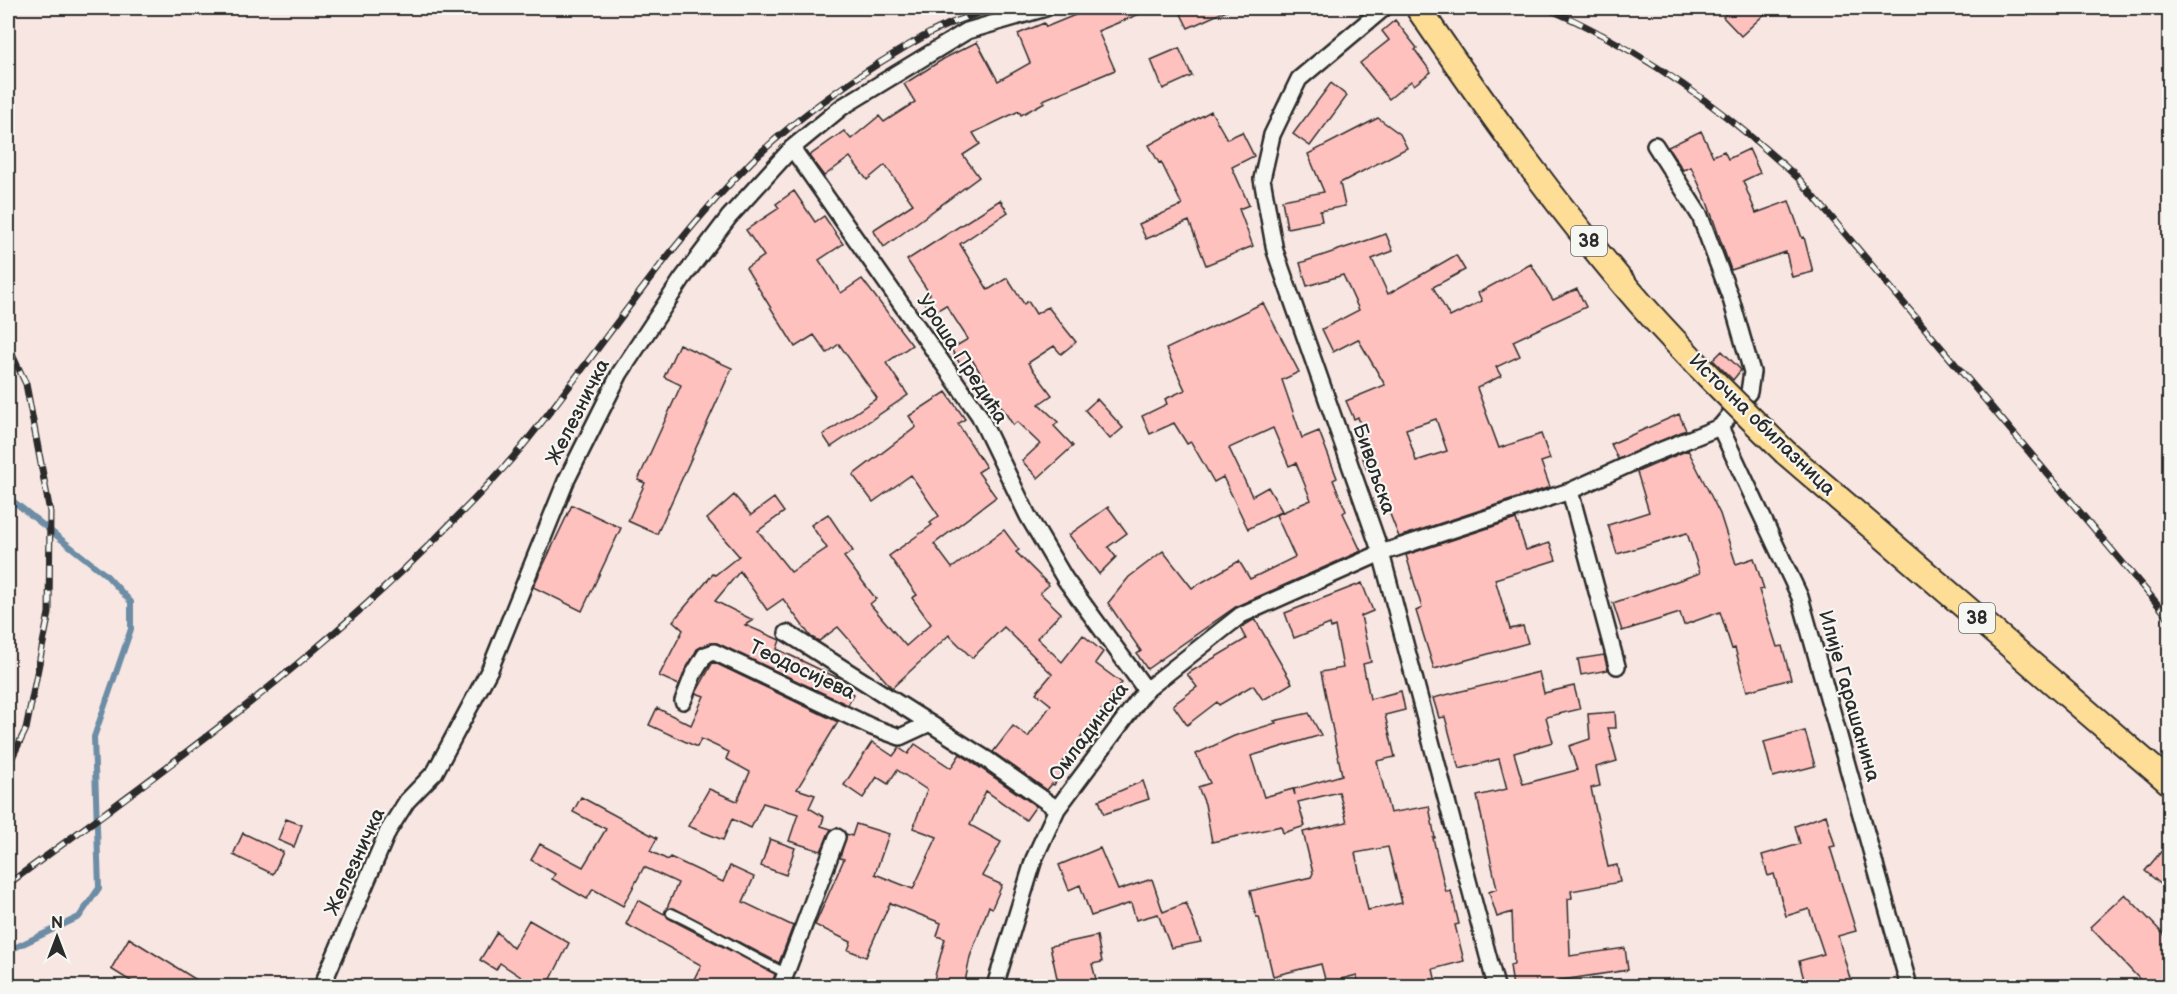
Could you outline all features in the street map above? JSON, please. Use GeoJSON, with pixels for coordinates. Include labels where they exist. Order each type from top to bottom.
{"type":"FeatureCollection","features":[{"type":"Feature","properties":{"kind":"main road","name":"Источна обилазница"},"geometry":{"type":"LineString","coordinates":[[1418,8],[1533,171],[1598,253],[1682,349],[1786,453],[2169,783]]}},
{"type":"Feature","properties":{"kind":"street","name":"Железничка"},"geometry":{"type":"LineString","coordinates":[[322,987],[388,831],[407,801],[435,772],[489,669],[566,481],[621,373],[682,279],[729,217],[792,148],[842,107],[967,31],[1046,8]]}},
{"type":"Feature","properties":{"kind":"street","name":"Бивољска"},"geometry":{"type":"LineString","coordinates":[[1384,8],[1299,79],[1272,135],[1262,179],[1275,251],[1381,553],[1496,987]]}},
{"type":"Feature","properties":{"kind":"street"},"geometry":{"type":"LineString","coordinates":[[1381,553],[1570,491],[1652,454],[1720,427],[1749,392],[1752,372],[1731,299],[1700,216],[1655,145]]}},
{"type":"Feature","properties":{"kind":"street","name":"Уроша Предића"},"geometry":{"type":"LineString","coordinates":[[792,148],[979,415],[1028,516],[1065,579],[1146,690]]}},
{"type":"Feature","properties":{"kind":"street","name":"Илије Гарашанина"},"geometry":{"type":"LineString","coordinates":[[1720,427],[1800,597],[1909,987]]}},
{"type":"Feature","properties":{"kind":"street"},"geometry":{"type":"LineString","coordinates":[[1570,491],[1617,666]]}},
{"type":"Feature","properties":{"kind":"street","name":"Омладинска"},"geometry":{"type":"LineString","coordinates":[[995,987],[1034,859],[1057,809],[1146,690],[1240,615],[1381,553]]}},
{"type":"Feature","properties":{"kind":"street","name":"Теодосијева"},"geometry":{"type":"LineString","coordinates":[[788,633],[986,759],[1057,809]]}},
{"type":"Feature","properties":{"kind":"street","name":"Теодосијева"},"geometry":{"type":"LineString","coordinates":[[683,701],[693,675],[705,655],[714,652],[872,727],[900,737],[928,724]]}},
{"type":"Feature","properties":{"kind":"street"},"geometry":{"type":"LineString","coordinates":[[783,980],[837,837]]}},
{"type":"Feature","properties":{"kind":"lane"},"geometry":{"type":"LineString","coordinates":[[671,914],[712,932],[783,980]]}},
{"type":"Feature","properties":{"kind":"building"},"geometry":{"type":"Polygon","coordinates":[[[1092,8],[1154,8],[1098,31],[1115,70],[1043,100],[1045,102],[1021,115],[1019,111],[973,133],[980,144],[963,155],[979,177],[884,247],[873,230],[913,204],[885,165],[867,180],[850,157],[824,176],[809,156],[844,131],[851,139],[879,116],[884,122],[915,102],[904,84],[945,58],[977,42],[998,81],[1030,63],[1018,34],[1044,23],[1046,27],[1092,8]]]}},
{"type":"Feature","properties":{"kind":"building"},"geometry":{"type":"Polygon","coordinates":[[[1178,8],[1232,8],[1188,28],[1178,8]]]}},
{"type":"Feature","properties":{"kind":"building"},"geometry":{"type":"Polygon","coordinates":[[[1732,8],[1771,8],[1741,36],[1723,17],[1732,8]]]}},
{"type":"Feature","properties":{"kind":"building"},"geometry":{"type":"Polygon","coordinates":[[[1395,20],[1417,48],[1415,50],[1431,72],[1414,85],[1411,81],[1389,99],[1360,63],[1389,40],[1382,31],[1395,20]]]}},
{"type":"Feature","properties":{"kind":"building"},"geometry":{"type":"Polygon","coordinates":[[[1179,48],[1192,76],[1163,89],[1151,60],[1179,48]]]}},
{"type":"Feature","properties":{"kind":"building"},"geometry":{"type":"Polygon","coordinates":[[[1331,83],[1347,96],[1310,146],[1293,134],[1331,83]]]}},
{"type":"Feature","properties":{"kind":"building"},"geometry":{"type":"Polygon","coordinates":[[[1211,111],[1227,139],[1242,132],[1254,156],[1232,167],[1249,205],[1239,209],[1253,246],[1206,265],[1189,221],[1146,239],[1139,224],[1182,205],[1161,162],[1159,163],[1149,145],[1211,111]]]}},
{"type":"Feature","properties":{"kind":"building"},"geometry":{"type":"Polygon","coordinates":[[[1378,118],[1400,134],[1407,148],[1340,183],[1345,206],[1320,211],[1322,221],[1287,228],[1282,200],[1324,192],[1308,154],[1378,118]]]}},
{"type":"Feature","properties":{"kind":"building"},"geometry":{"type":"Polygon","coordinates":[[[1701,131],[1713,156],[1724,151],[1728,159],[1749,149],[1760,173],[1743,181],[1756,213],[1789,201],[1802,238],[1804,237],[1813,272],[1792,277],[1786,252],[1731,270],[1707,202],[1691,167],[1683,170],[1668,147],[1701,131]]]}},
{"type":"Feature","properties":{"kind":"building"},"geometry":{"type":"Polygon","coordinates":[[[794,191],[815,222],[824,216],[843,244],[819,260],[841,293],[862,279],[912,345],[886,363],[908,395],[831,447],[823,435],[877,398],[839,344],[827,353],[814,335],[795,347],[746,268],[764,256],[746,230],[779,208],[776,204],[794,191]]]}},
{"type":"Feature","properties":{"kind":"building"},"geometry":{"type":"Polygon","coordinates":[[[1000,200],[1008,212],[960,244],[988,290],[1007,278],[1024,304],[1028,301],[1036,314],[1048,307],[1076,342],[1061,354],[1054,346],[1028,363],[1052,395],[1039,404],[1058,422],[1054,426],[1073,446],[1038,478],[1022,461],[1040,444],[1017,422],[1013,425],[971,358],[960,364],[951,349],[968,339],[946,305],[931,314],[922,299],[930,294],[907,260],[1000,200]]]}},
{"type":"Feature","properties":{"kind":"building"},"geometry":{"type":"Polygon","coordinates":[[[1386,234],[1393,251],[1372,259],[1388,294],[1456,255],[1465,270],[1433,287],[1450,317],[1482,301],[1478,293],[1531,264],[1553,300],[1577,289],[1586,307],[1513,341],[1520,356],[1496,367],[1501,376],[1477,388],[1499,448],[1541,434],[1550,459],[1541,462],[1550,487],[1399,537],[1382,494],[1378,495],[1370,469],[1367,470],[1361,453],[1368,450],[1358,417],[1354,419],[1346,401],[1385,385],[1358,339],[1333,352],[1322,329],[1359,310],[1343,275],[1307,286],[1300,263],[1386,234]],[[1436,419],[1406,429],[1416,461],[1447,451],[1436,419]]]}},
{"type":"Feature","properties":{"kind":"building"},"geometry":{"type":"Polygon","coordinates":[[[1263,303],[1299,372],[1282,380],[1302,438],[1319,431],[1337,478],[1333,480],[1346,511],[1343,513],[1361,551],[1237,606],[1147,669],[1137,654],[1141,651],[1108,603],[1129,577],[1163,551],[1192,588],[1239,561],[1250,579],[1295,557],[1276,515],[1311,500],[1296,463],[1289,466],[1273,428],[1229,448],[1252,496],[1268,487],[1282,511],[1248,529],[1223,477],[1214,482],[1191,442],[1187,444],[1174,423],[1150,434],[1142,416],[1167,404],[1165,399],[1185,390],[1166,349],[1263,303]]]}},
{"type":"Feature","properties":{"kind":"building"},"geometry":{"type":"Polygon","coordinates":[[[679,344],[732,368],[657,534],[628,521],[645,483],[638,480],[681,385],[664,377],[679,344]]]}},
{"type":"Feature","properties":{"kind":"building"},"geometry":{"type":"Polygon","coordinates":[[[1722,351],[1741,370],[1733,380],[1713,360],[1722,351]]]}},
{"type":"Feature","properties":{"kind":"building"},"geometry":{"type":"Polygon","coordinates":[[[946,392],[965,419],[958,424],[986,467],[978,472],[996,497],[934,544],[952,568],[1004,530],[1019,550],[1016,552],[1049,585],[1040,593],[1061,613],[1037,638],[1062,662],[1083,635],[1103,652],[1095,663],[1122,683],[1110,695],[1111,697],[1063,762],[1068,764],[1054,785],[1052,784],[1047,790],[993,752],[1013,726],[1028,737],[1051,705],[1036,693],[1052,674],[1004,627],[972,658],[949,635],[892,688],[838,627],[819,641],[811,637],[783,599],[767,610],[740,571],[715,601],[753,620],[745,625],[780,640],[777,649],[838,678],[835,685],[854,694],[848,705],[717,643],[697,649],[679,685],[659,676],[683,630],[673,621],[713,574],[715,575],[739,556],[707,519],[734,495],[751,515],[774,498],[784,512],[758,531],[791,572],[827,548],[811,525],[828,514],[853,551],[844,557],[876,599],[870,604],[906,646],[931,624],[912,598],[917,595],[889,556],[932,525],[930,523],[939,516],[911,475],[873,502],[853,475],[916,427],[909,416],[946,392]]]}},
{"type":"Feature","properties":{"kind":"building"},"geometry":{"type":"Polygon","coordinates":[[[1097,399],[1123,428],[1110,439],[1085,410],[1097,399]]]}},
{"type":"Feature","properties":{"kind":"building"},"geometry":{"type":"Polygon","coordinates":[[[1679,414],[1686,430],[1618,459],[1611,444],[1679,414]]]}},
{"type":"Feature","properties":{"kind":"building"},"geometry":{"type":"Polygon","coordinates":[[[1688,450],[1720,514],[1736,564],[1754,558],[1764,589],[1759,590],[1777,647],[1782,646],[1791,679],[1747,691],[1735,648],[1732,649],[1720,612],[1684,625],[1680,613],[1622,631],[1613,603],[1700,573],[1687,533],[1617,554],[1608,525],[1649,512],[1637,472],[1688,450]]]}},
{"type":"Feature","properties":{"kind":"building"},"geometry":{"type":"Polygon","coordinates":[[[572,505],[621,528],[582,611],[533,587],[572,505]]]}},
{"type":"Feature","properties":{"kind":"building"},"geometry":{"type":"Polygon","coordinates":[[[1108,507],[1127,533],[1108,547],[1116,557],[1099,574],[1069,535],[1108,507]]]}},
{"type":"Feature","properties":{"kind":"building"},"geometry":{"type":"Polygon","coordinates":[[[1516,519],[1526,550],[1550,543],[1556,560],[1495,579],[1510,629],[1523,626],[1528,643],[1434,669],[1416,611],[1422,608],[1406,555],[1516,519]]]}},
{"type":"Feature","properties":{"kind":"building"},"geometry":{"type":"Polygon","coordinates":[[[1362,583],[1373,611],[1361,616],[1371,662],[1363,664],[1370,699],[1401,691],[1405,710],[1385,715],[1395,757],[1377,761],[1390,813],[1429,806],[1435,838],[1433,838],[1446,892],[1451,891],[1459,924],[1455,925],[1464,961],[1433,969],[1437,987],[1358,987],[1357,975],[1326,983],[1321,964],[1273,976],[1259,917],[1256,917],[1250,891],[1311,877],[1313,873],[1303,832],[1347,822],[1339,792],[1298,802],[1305,826],[1283,833],[1281,826],[1212,842],[1205,804],[1198,787],[1210,783],[1196,754],[1234,736],[1276,723],[1274,721],[1309,713],[1321,735],[1251,756],[1264,797],[1293,789],[1295,795],[1294,789],[1342,775],[1321,672],[1343,668],[1335,626],[1331,628],[1330,624],[1294,638],[1285,613],[1362,583]],[[1388,847],[1355,853],[1368,910],[1402,903],[1388,847]]]}},
{"type":"Feature","properties":{"kind":"building"},"geometry":{"type":"Polygon","coordinates":[[[1255,619],[1292,683],[1263,700],[1253,685],[1219,705],[1217,702],[1187,725],[1173,705],[1197,687],[1187,674],[1246,639],[1240,628],[1255,619]]]}},
{"type":"Feature","properties":{"kind":"building"},"geometry":{"type":"Polygon","coordinates":[[[1604,655],[1608,670],[1581,675],[1578,659],[1604,655]]]}},
{"type":"Feature","properties":{"kind":"building"},"geometry":{"type":"Polygon","coordinates":[[[713,662],[838,722],[797,789],[815,795],[809,808],[824,817],[821,826],[831,829],[821,851],[789,841],[798,814],[763,803],[751,828],[732,819],[723,840],[688,826],[709,789],[737,801],[750,772],[726,759],[729,752],[701,739],[697,747],[649,725],[657,708],[691,725],[704,696],[696,693],[713,662]]]}},
{"type":"Feature","properties":{"kind":"building"},"geometry":{"type":"Polygon","coordinates":[[[1539,672],[1544,693],[1574,686],[1580,709],[1546,717],[1553,742],[1514,753],[1523,784],[1577,770],[1569,746],[1590,739],[1588,714],[1615,712],[1616,728],[1608,728],[1617,761],[1596,767],[1600,786],[1591,788],[1608,867],[1617,865],[1620,882],[1571,891],[1572,898],[1568,899],[1570,956],[1625,948],[1628,970],[1556,981],[1557,987],[1513,987],[1510,965],[1514,964],[1512,912],[1497,917],[1489,892],[1497,889],[1477,796],[1507,789],[1499,759],[1459,769],[1445,717],[1439,718],[1433,698],[1539,672]]]}},
{"type":"Feature","properties":{"kind":"building"},"geometry":{"type":"Polygon","coordinates":[[[1805,731],[1815,766],[1773,777],[1764,742],[1805,731]]]}},
{"type":"Feature","properties":{"kind":"building"},"geometry":{"type":"Polygon","coordinates":[[[872,742],[893,756],[899,748],[908,754],[915,744],[951,768],[960,754],[1036,806],[1026,820],[986,791],[970,825],[1001,842],[982,876],[1002,885],[992,908],[989,906],[970,957],[964,987],[932,987],[945,939],[937,936],[941,923],[890,903],[866,957],[848,950],[851,942],[815,925],[844,859],[840,858],[846,834],[852,836],[856,824],[889,834],[875,874],[913,889],[937,837],[913,828],[927,790],[897,770],[888,784],[877,777],[863,798],[844,785],[872,742]]]}},
{"type":"Feature","properties":{"kind":"building"},"geometry":{"type":"Polygon","coordinates":[[[1143,781],[1149,799],[1104,814],[1099,800],[1143,781]]]}},
{"type":"Feature","properties":{"kind":"building"},"geometry":{"type":"Polygon","coordinates":[[[581,797],[657,838],[650,851],[668,860],[670,857],[723,882],[730,866],[754,877],[743,902],[793,926],[779,963],[674,908],[666,910],[678,883],[644,867],[623,906],[593,889],[587,899],[552,879],[555,874],[531,860],[540,844],[583,867],[606,829],[573,812],[581,797]]]}},
{"type":"Feature","properties":{"kind":"building"},"geometry":{"type":"Polygon","coordinates":[[[1826,815],[1835,846],[1830,847],[1856,931],[1838,936],[1851,982],[1835,987],[1806,987],[1799,961],[1824,954],[1809,909],[1786,916],[1774,874],[1768,876],[1762,855],[1800,844],[1795,826],[1826,815]]]}},
{"type":"Feature","properties":{"kind":"building"},"geometry":{"type":"Polygon","coordinates":[[[286,819],[302,825],[294,847],[278,840],[286,819]]]}},
{"type":"Feature","properties":{"kind":"building"},"geometry":{"type":"Polygon","coordinates":[[[243,833],[283,852],[273,874],[233,855],[243,833]]]}},
{"type":"Feature","properties":{"kind":"building"},"geometry":{"type":"Polygon","coordinates":[[[770,839],[795,848],[786,875],[761,866],[770,839]]]}},
{"type":"Feature","properties":{"kind":"building"},"geometry":{"type":"Polygon","coordinates":[[[2169,842],[2169,891],[2145,871],[2169,842]]]}},
{"type":"Feature","properties":{"kind":"building"},"geometry":{"type":"Polygon","coordinates":[[[1100,848],[1118,890],[1152,879],[1163,912],[1186,903],[1201,942],[1171,948],[1158,914],[1136,920],[1131,903],[1091,916],[1080,885],[1069,890],[1059,865],[1100,848]]]}},
{"type":"Feature","properties":{"kind":"building"},"geometry":{"type":"Polygon","coordinates":[[[2125,894],[2169,940],[2169,987],[2147,987],[2090,927],[2125,894]]]}},
{"type":"Feature","properties":{"kind":"building"},"geometry":{"type":"Polygon","coordinates":[[[638,900],[664,914],[665,911],[668,918],[775,974],[771,987],[690,987],[701,965],[626,924],[638,900]]]}},
{"type":"Feature","properties":{"kind":"building"},"geometry":{"type":"Polygon","coordinates":[[[529,920],[569,943],[547,987],[536,987],[500,963],[496,970],[480,960],[497,932],[513,948],[529,920]]]}},
{"type":"Feature","properties":{"kind":"building"},"geometry":{"type":"Polygon","coordinates":[[[1097,936],[1102,962],[1092,964],[1098,987],[1059,987],[1050,946],[1097,936]]]}},
{"type":"Feature","properties":{"kind":"building"},"geometry":{"type":"Polygon","coordinates":[[[129,938],[208,987],[140,987],[111,969],[129,938]]]}},
{"type":"Feature","properties":{"kind":"waterway"},"geometry":{"type":"LineString","coordinates":[[8,497],[106,575],[131,602],[131,629],[94,737],[99,888],[79,917],[8,951]]}},
{"type":"Feature","properties":{"kind":"railway"},"geometry":{"type":"LineString","coordinates":[[8,884],[238,712],[294,667],[402,572],[513,457],[690,229],[720,194],[771,143],[837,91],[884,60],[938,29],[992,8]]}},
{"type":"Feature","properties":{"kind":"railway"},"geometry":{"type":"LineString","coordinates":[[1544,8],[1568,17],[1658,68],[1730,120],[1799,179],[2170,619]]}},
{"type":"Feature","properties":{"kind":"railway"},"geometry":{"type":"LineString","coordinates":[[8,346],[26,384],[50,512],[49,613],[26,729],[8,766]]}}]}
